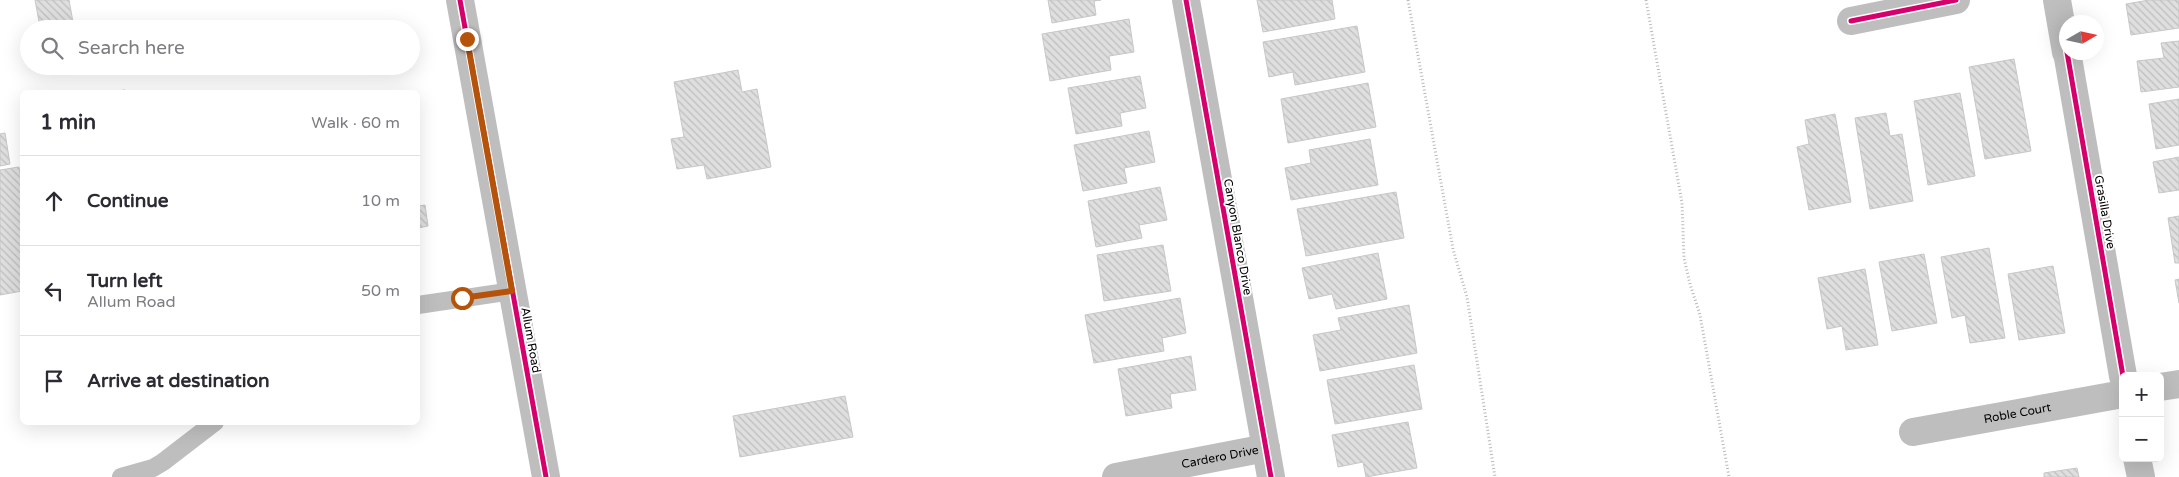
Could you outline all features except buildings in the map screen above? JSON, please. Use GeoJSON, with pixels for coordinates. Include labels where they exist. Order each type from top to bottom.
{"type":"FeatureCollection","features":[{"type":"Feature","properties":{"kind":"street","name":"Allum Road"},"geometry":{"type":"LineString","coordinates":[[460,0],[546,477]]}},
{"type":"Feature","properties":{"kind":"street","name":"Canyon Blanco Drive"},"geometry":{"type":"LineString","coordinates":[[1186,0],[1271,477]]}},
{"type":"Feature","properties":{"kind":"street"},"geometry":{"type":"LineString","coordinates":[[1851,21],[1956,0]]}},
{"type":"Feature","properties":{"kind":"street","name":"Grasilla Drive"},"geometry":{"type":"LineString","coordinates":[[2057,0],[2060,15]]}},
{"type":"Feature","properties":{"kind":"street","name":"Grasilla Drive"},"geometry":{"type":"LineString","coordinates":[[2067,60],[2122,372]]}},
{"type":"Feature","properties":{"kind":"street"},"geometry":{"type":"LineString","coordinates":[[2164,386],[2179,384]]}},
{"type":"Feature","properties":{"kind":"street","name":"Roble Court"},"geometry":{"type":"LineString","coordinates":[[1913,432],[2119,395]]}},
{"type":"Feature","properties":{"kind":"street","name":"Cardero Drive"},"geometry":{"type":"LineString","coordinates":[[1116,477],[1266,448]]}},
{"type":"Feature","properties":{"kind":"street"},"geometry":{"type":"LineString","coordinates":[[2139,462],[2141,477]]}},
{"type":"Feature","properties":{"kind":"lane"},"geometry":{"type":"LineString","coordinates":[[420,305],[512,291]]}},
{"type":"Feature","properties":{"kind":"lane"},"geometry":{"type":"LineString","coordinates":[[121,477],[153,468],[211,425]]}},
{"type":"Feature","properties":{"kind":"path"},"geometry":{"type":"LineString","coordinates":[[1408,0],[1453,249],[1467,297],[1495,477]]}},
{"type":"Feature","properties":{"kind":"path"},"geometry":{"type":"LineString","coordinates":[[1646,0],[1682,203],[1684,258],[1700,315],[1729,477]]}},
{"type":"Feature","properties":{"kind":"cycle path"},"geometry":{"type":"LineString","coordinates":[[460,0],[546,477]]}},
{"type":"Feature","properties":{"kind":"cycle path"},"geometry":{"type":"LineString","coordinates":[[1186,0],[1271,477]]}},
{"type":"Feature","properties":{"kind":"cycle path"},"geometry":{"type":"LineString","coordinates":[[1851,21],[1956,0]]}},
{"type":"Feature","properties":{"kind":"cycle path"},"geometry":{"type":"LineString","coordinates":[[2068,60],[2122,372]]}},
{"type":"Feature","properties":{"kind":"route"},"geometry":{"type":"LineString","coordinates":[[462,298],[512,291],[467,39]]}}]}
